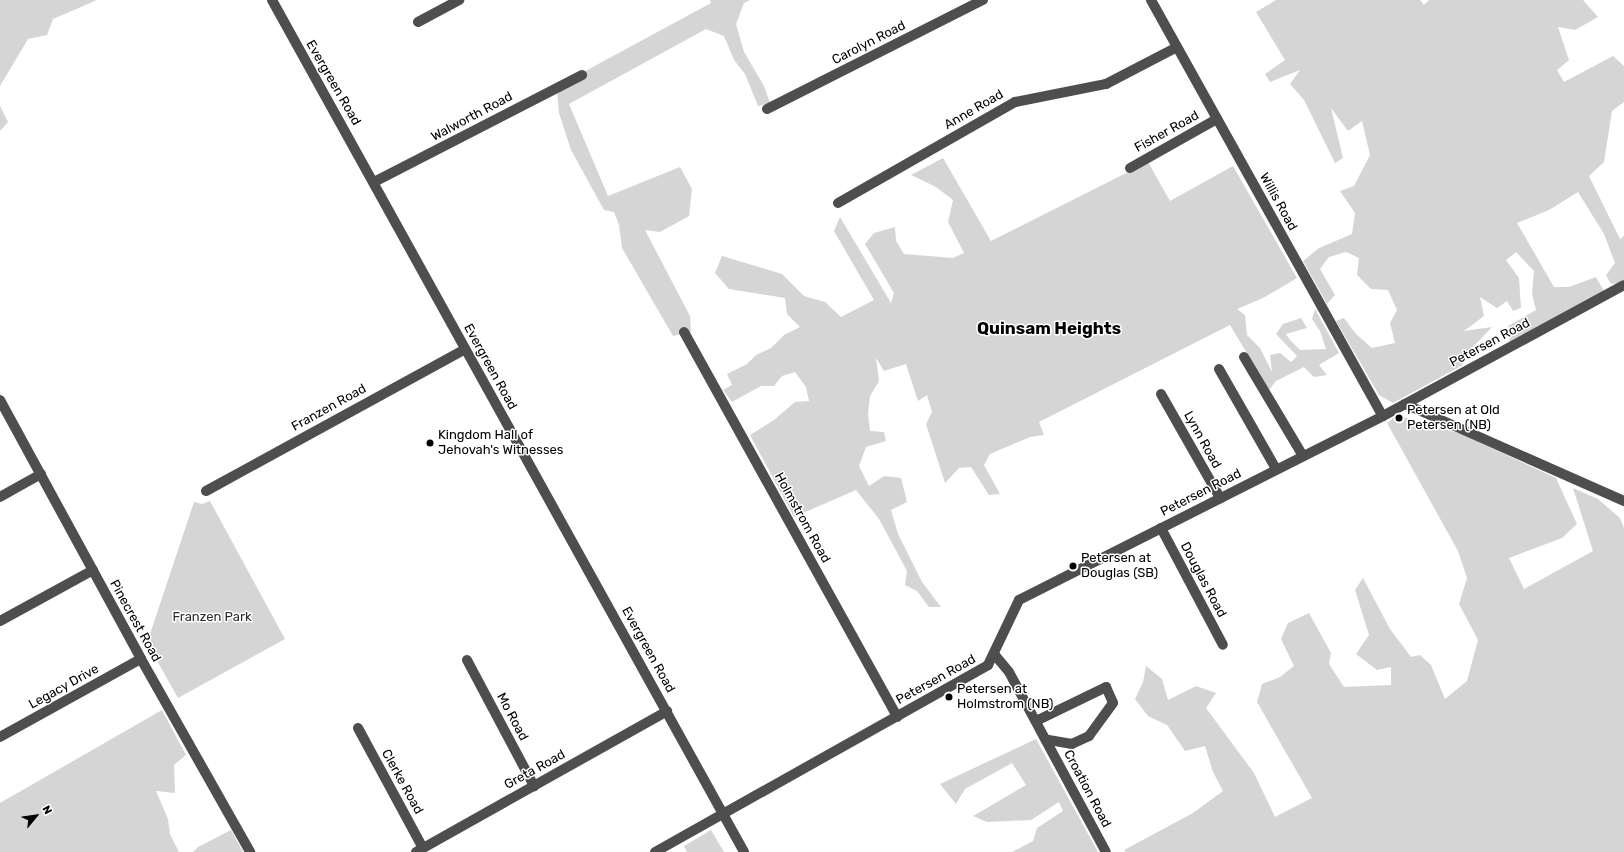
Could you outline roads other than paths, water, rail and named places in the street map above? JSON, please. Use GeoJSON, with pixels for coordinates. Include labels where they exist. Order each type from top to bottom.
{"type":"FeatureCollection","features":[{"type":"Feature","properties":{"kind":"street","name":"Evergreen Road"},"geometry":{"type":"LineString","coordinates":[[272,0],[744,852]]}},
{"type":"Feature","properties":{"kind":"street"},"geometry":{"type":"LineString","coordinates":[[418,22],[459,0]]}},
{"type":"Feature","properties":{"kind":"street","name":"Carolyn Road"},"geometry":{"type":"LineString","coordinates":[[767,109],[983,0]]}},
{"type":"Feature","properties":{"kind":"street","name":"Willis Road"},"geometry":{"type":"LineString","coordinates":[[1151,0],[1383,416]]}},
{"type":"Feature","properties":{"kind":"street","name":"Anne Road"},"geometry":{"type":"LineString","coordinates":[[838,203],[1016,102],[1106,84],[1177,47]]}},
{"type":"Feature","properties":{"kind":"street","name":"Walworth Road"},"geometry":{"type":"LineString","coordinates":[[374,182],[582,75]]}},
{"type":"Feature","properties":{"kind":"street","name":"Fisher Road"},"geometry":{"type":"LineString","coordinates":[[1130,168],[1217,119]]}},
{"type":"Feature","properties":{"kind":"street","name":"Petersen Road"},"geometry":{"type":"LineString","coordinates":[[655,852],[988,665],[1019,600],[1383,416],[1624,285]]}},
{"type":"Feature","properties":{"kind":"street","name":"Holmstrom Road"},"geometry":{"type":"LineString","coordinates":[[684,332],[897,717]]}},
{"type":"Feature","properties":{"kind":"street","name":"Franzen Road"},"geometry":{"type":"LineString","coordinates":[[206,491],[465,349]]}},
{"type":"Feature","properties":{"kind":"street"},"geometry":{"type":"LineString","coordinates":[[1244,357],[1303,456]]}},
{"type":"Feature","properties":{"kind":"street"},"geometry":{"type":"LineString","coordinates":[[1219,369],[1276,470]]}},
{"type":"Feature","properties":{"kind":"street","name":"Lynn Road"},"geometry":{"type":"LineString","coordinates":[[1161,394],[1220,498]]}},
{"type":"Feature","properties":{"kind":"street","name":"Pinecrest Road"},"geometry":{"type":"LineString","coordinates":[[0,400],[141,659],[250,852]]}},
{"type":"Feature","properties":{"kind":"street"},"geometry":{"type":"LineString","coordinates":[[1405,404],[1624,501]]}},
{"type":"Feature","properties":{"kind":"street"},"geometry":{"type":"LineString","coordinates":[[0,497],[41,474]]}},
{"type":"Feature","properties":{"kind":"street","name":"Douglas Road"},"geometry":{"type":"LineString","coordinates":[[1161,528],[1223,645]]}},
{"type":"Feature","properties":{"kind":"street"},"geometry":{"type":"LineString","coordinates":[[0,621],[93,570]]}},
{"type":"Feature","properties":{"kind":"street","name":"Croation Road"},"geometry":{"type":"LineString","coordinates":[[994,654],[1009,672],[1106,852]]}},
{"type":"Feature","properties":{"kind":"street","name":"Legacy Drive"},"geometry":{"type":"LineString","coordinates":[[0,737],[141,659]]}},
{"type":"Feature","properties":{"kind":"street","name":"Mo Road"},"geometry":{"type":"LineString","coordinates":[[467,660],[534,786]]}},
{"type":"Feature","properties":{"kind":"street","name":"Croation Road"},"geometry":{"type":"LineString","coordinates":[[1036,721],[1106,687],[1113,703],[1089,736],[1072,744],[1045,739]]}},
{"type":"Feature","properties":{"kind":"street","name":"Greta Road"},"geometry":{"type":"LineString","coordinates":[[419,850],[667,712]]}},
{"type":"Feature","properties":{"kind":"street","name":"Clerke Road"},"geometry":{"type":"LineString","coordinates":[[358,728],[419,850]]}},
{"type":"Feature","properties":{"kind":"place","name":"Petersen at Old Petersen (NB)"},"geometry":{"type":"Point","coordinates":[1399,418]}},
{"type":"Feature","properties":{"kind":"place","name":"Kingdom Hall of Jehovah's Witnesses"},"geometry":{"type":"Point","coordinates":[430,443]}},
{"type":"Feature","properties":{"kind":"place","name":"Petersen at Douglas (SB)"},"geometry":{"type":"Point","coordinates":[1073,566]}},
{"type":"Feature","properties":{"kind":"place","name":"Petersen at Holmstrom (NB)"},"geometry":{"type":"Point","coordinates":[949,697]}},
{"type":"Feature","properties":{"kind":"district","name":"Quinsam Heights"},"geometry":{"type":"Point","coordinates":[1049,329]}},
{"type":"Feature","properties":{"kind":"park label","name":"Franzen Park"},"geometry":{"type":"Point","coordinates":[212,617]}}]}
